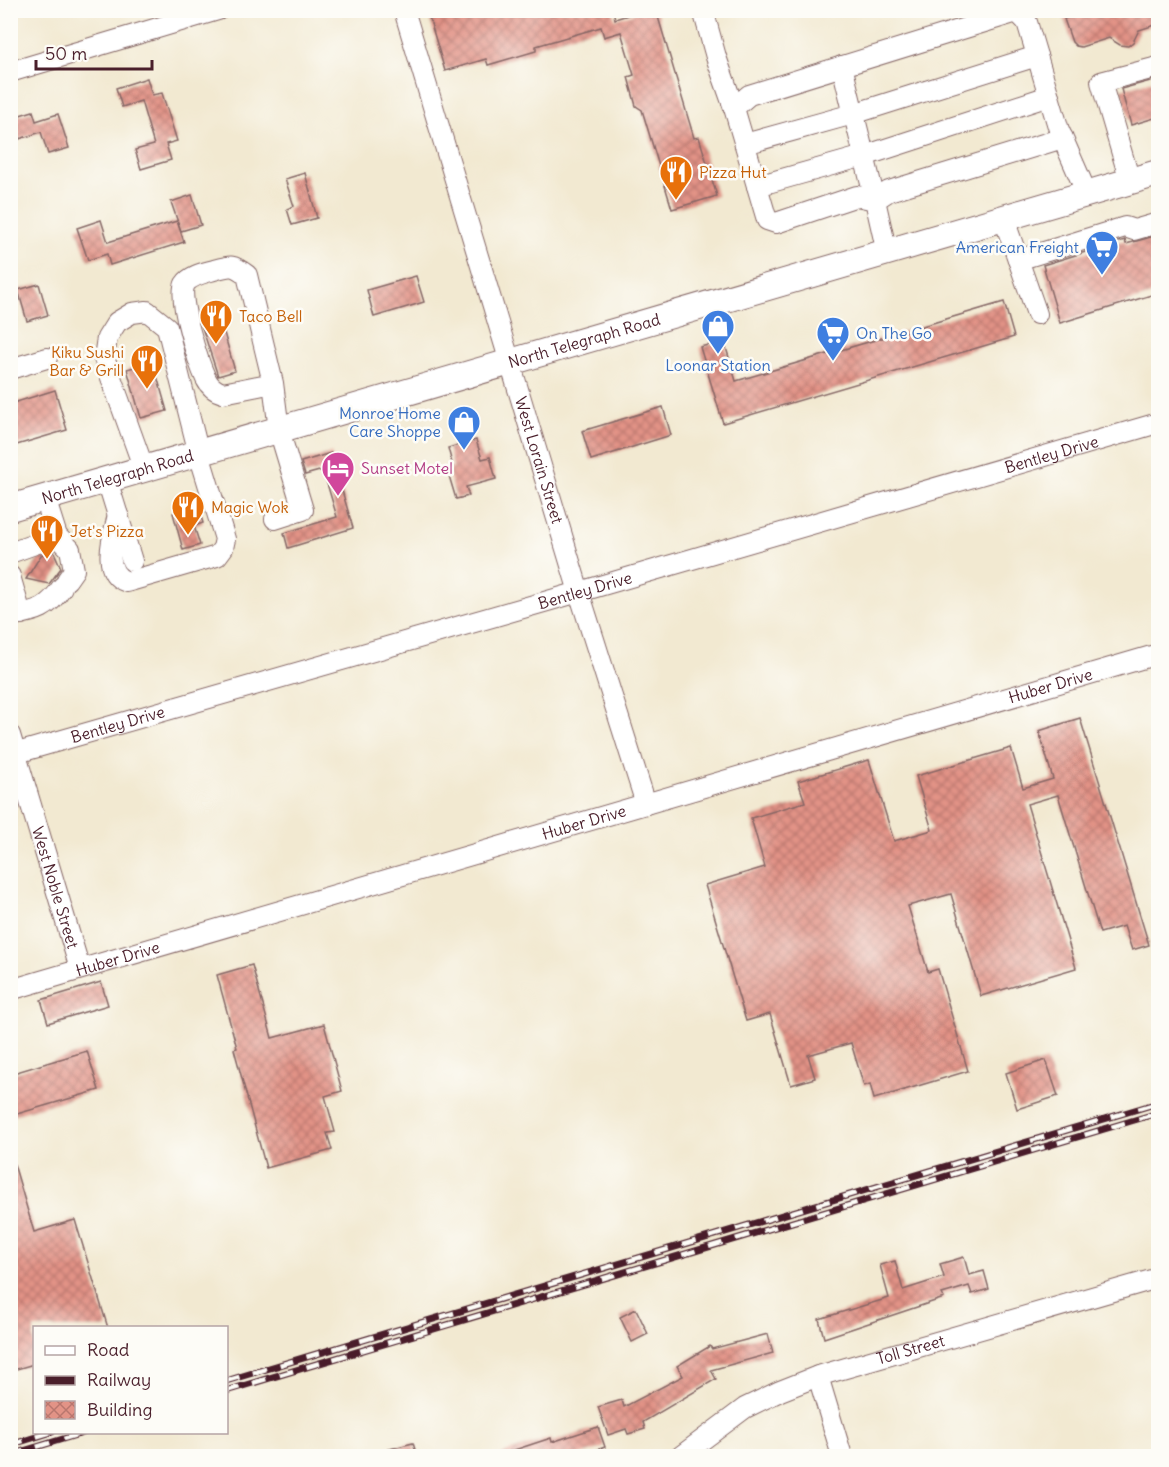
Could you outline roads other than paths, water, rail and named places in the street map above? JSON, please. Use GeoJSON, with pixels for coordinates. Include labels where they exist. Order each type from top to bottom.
{"type":"FeatureCollection","features":[{"type":"Feature","properties":{"kind":"main road","name":"North Telegraph Road"},"geometry":{"type":"LineString","coordinates":[[10,508],[1158,173]]}},
{"type":"Feature","properties":{"kind":"street"},"geometry":{"type":"LineString","coordinates":[[10,72],[218,10]]}},
{"type":"Feature","properties":{"kind":"street","name":"West Lorain Street"},"geometry":{"type":"LineString","coordinates":[[404,10],[579,592],[646,804]]}},
{"type":"Feature","properties":{"kind":"street"},"geometry":{"type":"LineString","coordinates":[[704,10],[716,57],[734,108],[767,220],[776,223],[857,196],[875,200],[889,191],[1063,138]]}},
{"type":"Feature","properties":{"kind":"street"},"geometry":{"type":"LineString","coordinates":[[734,108],[749,95],[1017,12],[1027,22],[1063,138],[1087,194]]}},
{"type":"Feature","properties":{"kind":"street"},"geometry":{"type":"LineString","coordinates":[[745,144],[854,114],[1037,56]]}},
{"type":"Feature","properties":{"kind":"street"},"geometry":{"type":"LineString","coordinates":[[842,66],[887,253]]}},
{"type":"Feature","properties":{"kind":"street"},"geometry":{"type":"LineString","coordinates":[[1130,181],[1101,82],[1158,67]]}},
{"type":"Feature","properties":{"kind":"street"},"geometry":{"type":"LineString","coordinates":[[757,186],[864,156],[1049,96]]}},
{"type":"Feature","properties":{"kind":"street"},"geometry":{"type":"LineString","coordinates":[[1004,219],[1037,314]]}},
{"type":"Feature","properties":{"kind":"street"},"geometry":{"type":"LineString","coordinates":[[1018,260],[1125,227],[1134,230],[1158,223]]}},
{"type":"Feature","properties":{"kind":"street"},"geometry":{"type":"LineString","coordinates":[[273,383],[223,393],[215,391],[206,380],[183,306],[185,285],[192,277],[231,265],[247,275],[273,383],[279,430],[303,510],[275,519]]}},
{"type":"Feature","properties":{"kind":"street"},"geometry":{"type":"LineString","coordinates":[[118,516],[111,544],[112,568],[119,579],[127,582],[217,556],[223,548],[225,539],[199,454],[167,327],[147,311],[132,313],[117,322],[107,338],[104,358],[144,470]]}},
{"type":"Feature","properties":{"kind":"street"},"geometry":{"type":"LineString","coordinates":[[10,369],[47,358]]}},
{"type":"Feature","properties":{"kind":"street","name":"Bentley Drive"},"geometry":{"type":"LineString","coordinates":[[12,747],[579,592],[1158,423]]}},
{"type":"Feature","properties":{"kind":"street"},"geometry":{"type":"LineString","coordinates":[[107,480],[132,561]]}},
{"type":"Feature","properties":{"kind":"street"},"geometry":{"type":"LineString","coordinates":[[10,576],[16,615],[52,603],[74,570],[70,549],[57,536],[45,498]]}},
{"type":"Feature","properties":{"kind":"street"},"geometry":{"type":"LineString","coordinates":[[11,552],[57,536]]}},
{"type":"Feature","properties":{"kind":"street","name":"Huber Drive"},"geometry":{"type":"LineString","coordinates":[[10,990],[1158,654]]}},
{"type":"Feature","properties":{"kind":"street","name":"West Noble Street"},"geometry":{"type":"LineString","coordinates":[[12,747],[80,969]]}},
{"type":"Feature","properties":{"kind":"street","name":"Toll Street"},"geometry":{"type":"LineString","coordinates":[[681,1456],[745,1408],[818,1376],[1158,1278]]}},
{"type":"Feature","properties":{"kind":"street"},"geometry":{"type":"LineString","coordinates":[[818,1376],[842,1456]]}},
{"type":"Feature","properties":{"kind":"railway"},"geometry":{"type":"LineString","coordinates":[[228,1380],[1158,1103]]}},
{"type":"Feature","properties":{"kind":"railway"},"geometry":{"type":"LineString","coordinates":[[228,1390],[1158,1113]]}},
{"type":"Feature","properties":{"kind":"railway"},"geometry":{"type":"LineString","coordinates":[[10,1445],[46,1434]]}},
{"type":"Feature","properties":{"kind":"railway"},"geometry":{"type":"LineString","coordinates":[[10,1455],[79,1434]]}},
{"type":"Feature","properties":{"kind":"place","name":"Pizza Hut"},"geometry":{"type":"Point","coordinates":[676,201]}},
{"type":"Feature","properties":{"kind":"place","name":"American Freight"},"geometry":{"type":"Point","coordinates":[1102,276]}},
{"type":"Feature","properties":{"kind":"place","name":"Taco Bell"},"geometry":{"type":"Point","coordinates":[216,345]}},
{"type":"Feature","properties":{"kind":"place","name":"Loonar Station"},"geometry":{"type":"Point","coordinates":[718,355]}},
{"type":"Feature","properties":{"kind":"place","name":"On The Go"},"geometry":{"type":"Point","coordinates":[833,362]}},
{"type":"Feature","properties":{"kind":"place","name":"Kiku Sushi Bar & Grill"},"geometry":{"type":"Point","coordinates":[147,390]}},
{"type":"Feature","properties":{"kind":"place","name":"Monroe Home Care Shoppe"},"geometry":{"type":"Point","coordinates":[464,451]}},
{"type":"Feature","properties":{"kind":"place","name":"Sunset Motel"},"geometry":{"type":"Point","coordinates":[338,497]}},
{"type":"Feature","properties":{"kind":"place","name":"Magic Wok"},"geometry":{"type":"Point","coordinates":[188,536]}},
{"type":"Feature","properties":{"kind":"place","name":"Jet's Pizza"},"geometry":{"type":"Point","coordinates":[47,560]}}]}
